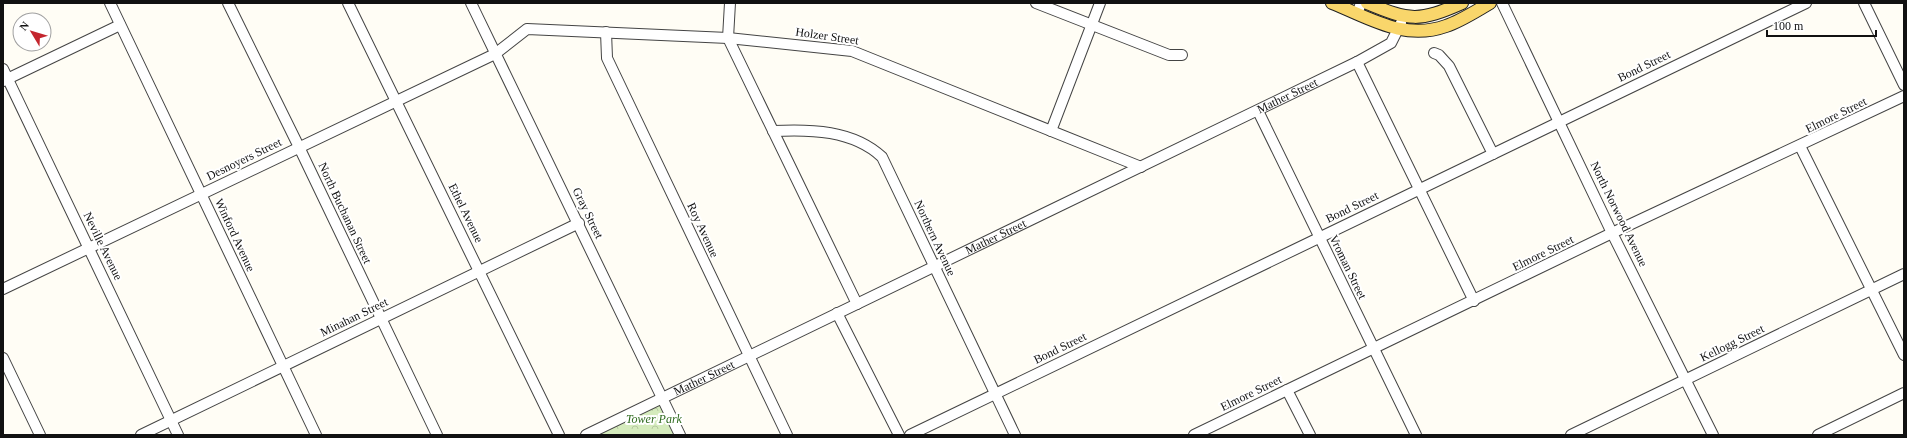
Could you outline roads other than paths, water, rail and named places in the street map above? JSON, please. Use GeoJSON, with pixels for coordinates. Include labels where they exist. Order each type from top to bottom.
{"type":"FeatureCollection","features":[{"type":"Feature","properties":{"kind":"main road"},"geometry":{"type":"LineString","coordinates":[[1332,3],[1359,8],[1399,30],[1414,32],[1446,26],[1490,3]]}},
{"type":"Feature","properties":{"kind":"main road"},"geometry":{"type":"LineString","coordinates":[[1367,3],[1402,16],[1415,17],[1430,15],[1462,3]]}},
{"type":"Feature","properties":{"kind":"street","name":"Winford Avenue"},"geometry":{"type":"LineString","coordinates":[[110,3],[316,435]]}},
{"type":"Feature","properties":{"kind":"street","name":"North Buchanan Street"},"geometry":{"type":"LineString","coordinates":[[228,3],[299,147],[437,435]]}},
{"type":"Feature","properties":{"kind":"street","name":"Ethel Avenue"},"geometry":{"type":"LineString","coordinates":[[348,3],[559,435]]}},
{"type":"Feature","properties":{"kind":"street","name":"Gray Street"},"geometry":{"type":"LineString","coordinates":[[472,3],[680,435]]}},
{"type":"Feature","properties":{"kind":"street"},"geometry":{"type":"LineString","coordinates":[[730,3],[728,38],[857,304]]}},
{"type":"Feature","properties":{"kind":"street"},"geometry":{"type":"LineString","coordinates":[[1036,3],[1169,55],[1182,55]]}},
{"type":"Feature","properties":{"kind":"street"},"geometry":{"type":"LineString","coordinates":[[1052,131],[1100,3]]}},
{"type":"Feature","properties":{"kind":"street","name":"North Norwood Avenue"},"geometry":{"type":"LineString","coordinates":[[1502,3],[1612,233],[1713,435]]}},
{"type":"Feature","properties":{"kind":"street","name":"Bond Street"},"geometry":{"type":"LineString","coordinates":[[910,435],[1806,3]]}},
{"type":"Feature","properties":{"kind":"street"},"geometry":{"type":"LineString","coordinates":[[1864,3],[1904,85]]}},
{"type":"Feature","properties":{"kind":"street","name":"Mather Street"},"geometry":{"type":"LineString","coordinates":[[586,435],[1357,62],[1387,46],[1394,39],[1399,30],[1402,16]]}},
{"type":"Feature","properties":{"kind":"street"},"geometry":{"type":"LineString","coordinates":[[6,80],[120,24]]}},
{"type":"Feature","properties":{"kind":"street","name":"Holzer Street"},"geometry":{"type":"LineString","coordinates":[[496,53],[527,29],[728,38],[852,51],[1141,167]]}},
{"type":"Feature","properties":{"kind":"street","name":"Roy Avenue"},"geometry":{"type":"LineString","coordinates":[[606,32],[607,58],[787,435]]}},
{"type":"Feature","properties":{"kind":"street","name":"Desnoyers Street"},"geometry":{"type":"LineString","coordinates":[[3,289],[496,53]]}},
{"type":"Feature","properties":{"kind":"street"},"geometry":{"type":"LineString","coordinates":[[1434,53],[1442,58],[1449,66],[1494,154]]}},
{"type":"Feature","properties":{"kind":"street"},"geometry":{"type":"LineString","coordinates":[[1357,62],[1474,301]]}},
{"type":"Feature","properties":{"kind":"street","name":"Neville Avenue"},"geometry":{"type":"LineString","coordinates":[[3,68],[6,80],[90,248],[178,435]]}},
{"type":"Feature","properties":{"kind":"street","name":"Elmore Street"},"geometry":{"type":"LineString","coordinates":[[1200,434],[1287,390],[1474,301],[1612,233],[1904,96]]}},
{"type":"Feature","properties":{"kind":"street","name":"Vroman Street"},"geometry":{"type":"LineString","coordinates":[[1258,110],[1416,435]]}},
{"type":"Feature","properties":{"kind":"street","name":"Northern Avenue"},"geometry":{"type":"LineString","coordinates":[[773,131],[797,130],[841,134],[871,146],[882,156],[1015,435]]}},
{"type":"Feature","properties":{"kind":"street"},"geometry":{"type":"LineString","coordinates":[[1800,146],[1904,355]]}},
{"type":"Feature","properties":{"kind":"street","name":"Minahan Street"},"geometry":{"type":"LineString","coordinates":[[141,435],[579,224]]}},
{"type":"Feature","properties":{"kind":"street","name":"Kellogg Street"},"geometry":{"type":"LineString","coordinates":[[1571,435],[1904,274]]}},
{"type":"Feature","properties":{"kind":"street"},"geometry":{"type":"LineString","coordinates":[[837,313],[898,435]]}},
{"type":"Feature","properties":{"kind":"street"},"geometry":{"type":"LineString","coordinates":[[3,358],[40,435]]}},
{"type":"Feature","properties":{"kind":"street"},"geometry":{"type":"LineString","coordinates":[[1287,390],[1310,435]]}},
{"type":"Feature","properties":{"kind":"street"},"geometry":{"type":"LineString","coordinates":[[1821,434],[1904,393]]}},
{"type":"Feature","properties":{"kind":"park label","name":"Tower Park"},"geometry":{"type":"Point","coordinates":[654,419]}}]}
